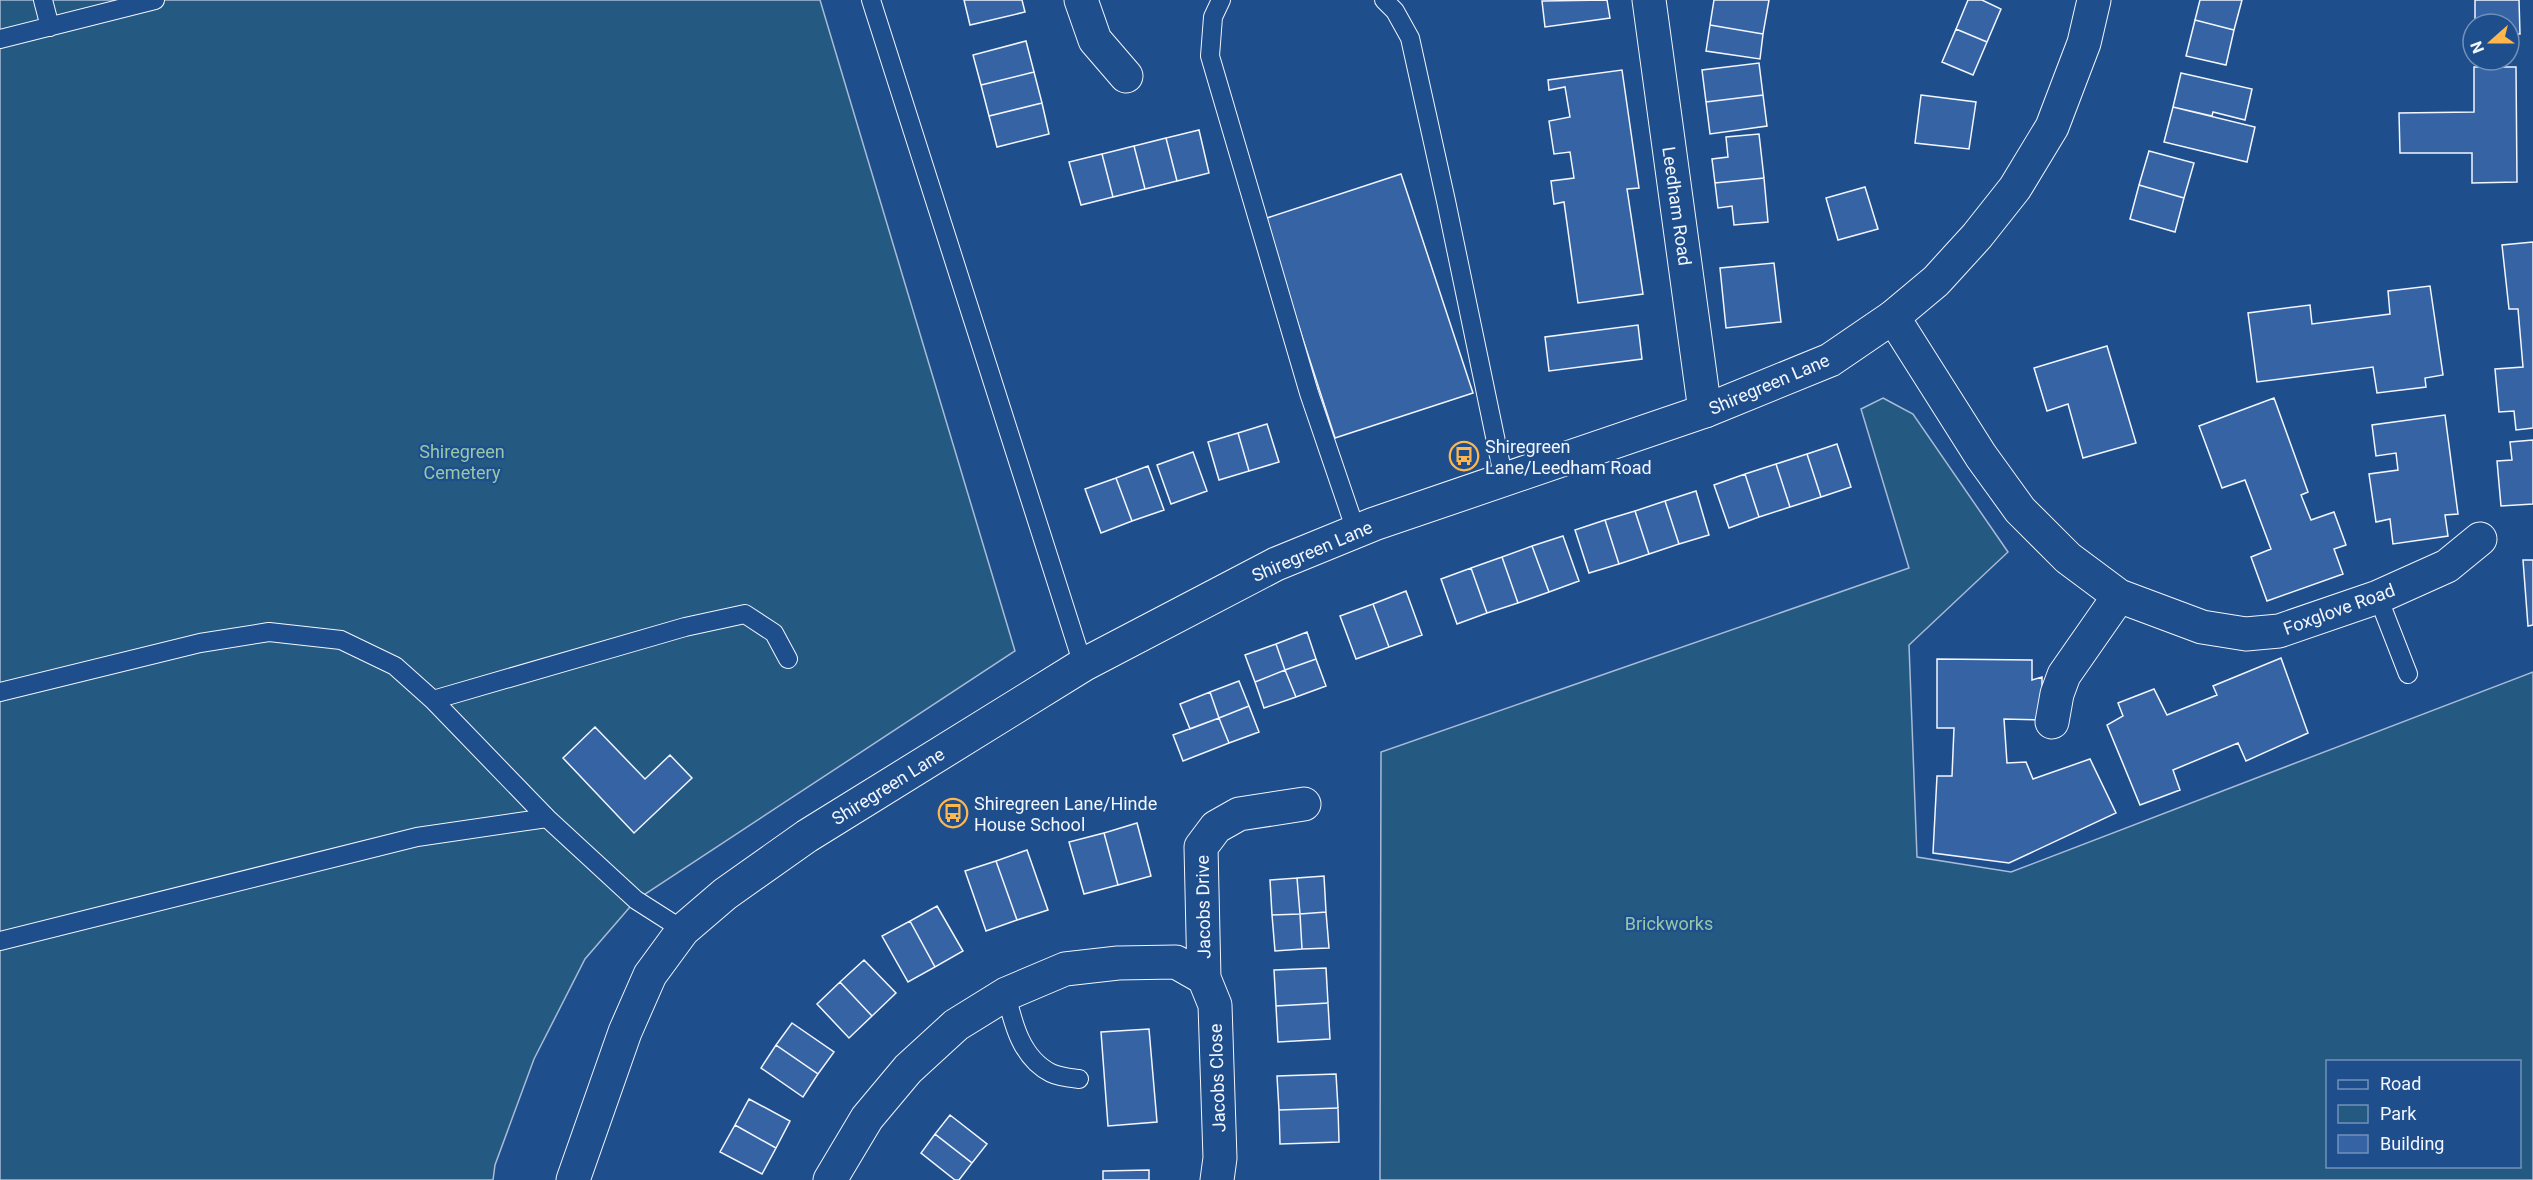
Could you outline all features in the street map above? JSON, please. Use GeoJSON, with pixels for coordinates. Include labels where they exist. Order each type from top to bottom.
{"type":"FeatureCollection","features":[{"type":"Feature","properties":{"kind":"street"},"geometry":{"type":"LineString","coordinates":[[1081,0],[1095,40],[1126,76]]}},
{"type":"Feature","properties":{"kind":"street","name":"Leedham Road"},"geometry":{"type":"LineString","coordinates":[[1649,0],[1706,411]]}},
{"type":"Feature","properties":{"kind":"street","name":"Shiregreen Lane"},"geometry":{"type":"LineString","coordinates":[[573,1180],[625,1032],[650,975],[683,930],[725,894],[807,836],[1083,665],[1276,564],[1356,531],[1706,411],[1830,360],[1893,317],[1936,281],[1977,236],[2015,188],[2052,127],[2084,43],[2094,0]]}},
{"type":"Feature","properties":{"kind":"street","name":"Foxglove Road"},"geometry":{"type":"LineString","coordinates":[[1893,317],[1981,456],[2020,510],[2068,558],[2119,596],[2202,627],[2246,633],[2279,631],[2378,597],[2447,566],[2480,539]]}},
{"type":"Feature","properties":{"kind":"street"},"geometry":{"type":"LineString","coordinates":[[2052,722],[2056,694],[2064,675],[2119,596]]}},
{"type":"Feature","properties":{"kind":"street","name":"Jacobs Drive"},"geometry":{"type":"LineString","coordinates":[[1204,978],[1201,847],[1216,827],[1239,814],[1304,804]]}},
{"type":"Feature","properties":{"kind":"street","name":"Jacobs Drive"},"geometry":{"type":"LineString","coordinates":[[830,1180],[867,1118],[908,1069],[956,1025],[1006,994],[1065,969],[1118,963],[1176,962],[1204,978]]}},
{"type":"Feature","properties":{"kind":"street","name":"Jacobs Close"},"geometry":{"type":"LineString","coordinates":[[1204,978],[1215,1005],[1220,1158],[1217,1180]]}},
{"type":"Feature","properties":{"kind":"lane"},"geometry":{"type":"LineString","coordinates":[[43,0],[50,27]]}},
{"type":"Feature","properties":{"kind":"lane"},"geometry":{"type":"LineString","coordinates":[[0,39],[155,0]]}},
{"type":"Feature","properties":{"kind":"lane"},"geometry":{"type":"LineString","coordinates":[[872,0],[1083,665]]}},
{"type":"Feature","properties":{"kind":"lane"},"geometry":{"type":"LineString","coordinates":[[1221,0],[1213,17],[1210,56],[1309,393],[1356,531]]}},
{"type":"Feature","properties":{"kind":"lane"},"geometry":{"type":"LineString","coordinates":[[1384,0],[1395,11],[1410,38],[1504,480]]}},
{"type":"Feature","properties":{"kind":"lane"},"geometry":{"type":"LineString","coordinates":[[2378,597],[2408,674]]}},
{"type":"Feature","properties":{"kind":"lane"},"geometry":{"type":"LineString","coordinates":[[434,700],[685,627],[745,614],[774,633],[788,659]]}},
{"type":"Feature","properties":{"kind":"lane"},"geometry":{"type":"LineString","coordinates":[[0,692],[200,643],[269,632],[341,640],[395,666],[434,700],[547,818],[636,900],[683,930]]}},
{"type":"Feature","properties":{"kind":"lane"},"geometry":{"type":"LineString","coordinates":[[0,940],[417,837],[547,818]]}},
{"type":"Feature","properties":{"kind":"lane"},"geometry":{"type":"LineString","coordinates":[[1006,994],[1015,1030],[1030,1055],[1052,1073],[1079,1079]]}},
{"type":"Feature","properties":{"kind":"green space","name":"Shiregreen Cemetery"},"geometry":{"type":"Polygon","coordinates":[[[0,0],[820,0],[1015,651],[636,900],[585,959],[534,1059],[495,1165],[493,1180],[0,1180],[0,0]]]}},
{"type":"Feature","properties":{"kind":"green space","name":"Brickworks"},"geometry":{"type":"Polygon","coordinates":[[[1883,398],[1913,414],[2008,552],[1909,645],[1917,857],[2011,872],[2533,672],[2533,1180],[1380,1180],[1381,752],[1909,568],[1861,409],[1883,398]]]}},
{"type":"Feature","properties":{"kind":"building"},"geometry":{"type":"Polygon","coordinates":[[[964,0],[1022,0],[1025,12],[970,25],[964,0]]]}},
{"type":"Feature","properties":{"kind":"building"},"geometry":{"type":"Polygon","coordinates":[[[1607,0],[1610,18],[1545,27],[1542,1],[1607,0]]]}},
{"type":"Feature","properties":{"kind":"building"},"geometry":{"type":"Polygon","coordinates":[[[1714,0],[1769,0],[1763,34],[1710,25],[1714,0]]]}},
{"type":"Feature","properties":{"kind":"building"},"geometry":{"type":"Polygon","coordinates":[[[1968,0],[1982,0],[2001,9],[1987,42],[1956,29],[1968,0]]]}},
{"type":"Feature","properties":{"kind":"building"},"geometry":{"type":"Polygon","coordinates":[[[2200,0],[2242,0],[2234,30],[2195,20],[2200,0]]]}},
{"type":"Feature","properties":{"kind":"building"},"geometry":{"type":"Polygon","coordinates":[[[2475,0],[2519,0],[2519,12],[2475,12],[2475,0]]]}},
{"type":"Feature","properties":{"kind":"building"},"geometry":{"type":"Polygon","coordinates":[[[2195,20],[2234,30],[2226,65],[2186,56],[2195,20]]]}},
{"type":"Feature","properties":{"kind":"building"},"geometry":{"type":"Polygon","coordinates":[[[1710,25],[1763,34],[1760,59],[1706,51],[1710,25]]]}},
{"type":"Feature","properties":{"kind":"building"},"geometry":{"type":"Polygon","coordinates":[[[1956,29],[1987,42],[1973,75],[1942,62],[1956,29]]]}},
{"type":"Feature","properties":{"kind":"building"},"geometry":{"type":"Polygon","coordinates":[[[1026,41],[1034,72],[981,85],[973,55],[1026,41]]]}},
{"type":"Feature","properties":{"kind":"building"},"geometry":{"type":"Polygon","coordinates":[[[1759,63],[1763,95],[1706,102],[1702,70],[1759,63]]]}},
{"type":"Feature","properties":{"kind":"building"},"geometry":{"type":"Polygon","coordinates":[[[1622,70],[1639,188],[1627,189],[1643,294],[1578,303],[1564,202],[1554,204],[1551,181],[1574,178],[1570,152],[1554,154],[1549,121],[1570,117],[1565,87],[1549,90],[1548,80],[1622,70]]]}},
{"type":"Feature","properties":{"kind":"building"},"geometry":{"type":"Polygon","coordinates":[[[1034,72],[1042,103],[989,116],[981,85],[1034,72]]]}},
{"type":"Feature","properties":{"kind":"building"},"geometry":{"type":"Polygon","coordinates":[[[2474,72],[2516,72],[2517,182],[2472,183],[2472,153],[2400,153],[2399,113],[2474,112],[2474,72]]]}},
{"type":"Feature","properties":{"kind":"building"},"geometry":{"type":"Polygon","coordinates":[[[2181,73],[2252,89],[2245,120],[2213,112],[2212,116],[2173,107],[2181,73]]]}},
{"type":"Feature","properties":{"kind":"building"},"geometry":{"type":"Polygon","coordinates":[[[1763,95],[1767,126],[1710,134],[1706,102],[1763,95]]]}},
{"type":"Feature","properties":{"kind":"building"},"geometry":{"type":"Polygon","coordinates":[[[1921,95],[1976,102],[1969,149],[1915,143],[1921,95]]]}},
{"type":"Feature","properties":{"kind":"building"},"geometry":{"type":"Polygon","coordinates":[[[1042,103],[1049,134],[997,147],[989,116],[1042,103]]]}},
{"type":"Feature","properties":{"kind":"building"},"geometry":{"type":"Polygon","coordinates":[[[2173,107],[2255,127],[2247,162],[2164,142],[2173,107]]]}},
{"type":"Feature","properties":{"kind":"building"},"geometry":{"type":"Polygon","coordinates":[[[1199,130],[1209,173],[1177,181],[1166,138],[1199,130]]]}},
{"type":"Feature","properties":{"kind":"building"},"geometry":{"type":"Polygon","coordinates":[[[1759,134],[1764,178],[1715,183],[1712,159],[1728,157],[1726,137],[1759,134]]]}},
{"type":"Feature","properties":{"kind":"building"},"geometry":{"type":"Polygon","coordinates":[[[1166,138],[1177,181],[1145,189],[1134,146],[1166,138]]]}},
{"type":"Feature","properties":{"kind":"building"},"geometry":{"type":"Polygon","coordinates":[[[1134,146],[1145,189],[1113,197],[1102,154],[1134,146]]]}},
{"type":"Feature","properties":{"kind":"building"},"geometry":{"type":"Polygon","coordinates":[[[2149,151],[2194,163],[2184,198],[2139,185],[2149,151]]]}},
{"type":"Feature","properties":{"kind":"building"},"geometry":{"type":"Polygon","coordinates":[[[1102,154],[1113,197],[1081,205],[1069,162],[1102,154]]]}},
{"type":"Feature","properties":{"kind":"building"},"geometry":{"type":"Polygon","coordinates":[[[1401,174],[1473,393],[1335,438],[1264,219],[1401,174]]]}},
{"type":"Feature","properties":{"kind":"building"},"geometry":{"type":"Polygon","coordinates":[[[1764,178],[1768,222],[1734,225],[1732,206],[1718,208],[1715,183],[1764,178]]]}},
{"type":"Feature","properties":{"kind":"building"},"geometry":{"type":"Polygon","coordinates":[[[2139,185],[2184,198],[2175,232],[2130,219],[2139,185]]]}},
{"type":"Feature","properties":{"kind":"building"},"geometry":{"type":"Polygon","coordinates":[[[1865,187],[1878,229],[1838,240],[1826,198],[1865,187]]]}},
{"type":"Feature","properties":{"kind":"building"},"geometry":{"type":"Polygon","coordinates":[[[2533,242],[2533,428],[2516,430],[2514,411],[2499,412],[2495,369],[2523,367],[2518,309],[2509,309],[2502,245],[2533,242]]]}},
{"type":"Feature","properties":{"kind":"building"},"geometry":{"type":"Polygon","coordinates":[[[1774,263],[1781,322],[1726,328],[1720,268],[1774,263]]]}},
{"type":"Feature","properties":{"kind":"building"},"geometry":{"type":"Polygon","coordinates":[[[2430,286],[2443,375],[2425,378],[2426,387],[2377,393],[2373,367],[2257,382],[2248,313],[2310,305],[2312,324],[2390,314],[2388,291],[2430,286]]]}},
{"type":"Feature","properties":{"kind":"building"},"geometry":{"type":"Polygon","coordinates":[[[1638,325],[1642,359],[1549,371],[1545,337],[1638,325]]]}},
{"type":"Feature","properties":{"kind":"building"},"geometry":{"type":"Polygon","coordinates":[[[2107,346],[2136,443],[2083,458],[2068,404],[2047,411],[2034,368],[2107,346]]]}},
{"type":"Feature","properties":{"kind":"building"},"geometry":{"type":"Polygon","coordinates":[[[2274,398],[2308,492],[2301,495],[2311,520],[2334,512],[2346,545],[2334,549],[2343,574],[2267,601],[2251,557],[2271,549],[2245,480],[2222,488],[2199,426],[2274,398]]]}},
{"type":"Feature","properties":{"kind":"building"},"geometry":{"type":"Polygon","coordinates":[[[2445,415],[2458,514],[2445,515],[2448,536],[2393,544],[2390,519],[2376,522],[2369,474],[2398,470],[2396,453],[2376,456],[2372,425],[2445,415]]]}},
{"type":"Feature","properties":{"kind":"building"},"geometry":{"type":"Polygon","coordinates":[[[1267,424],[1279,462],[1249,471],[1238,433],[1267,424]]]}},
{"type":"Feature","properties":{"kind":"building"},"geometry":{"type":"Polygon","coordinates":[[[1238,433],[1249,471],[1219,480],[1208,442],[1238,433]]]}},
{"type":"Feature","properties":{"kind":"building"},"geometry":{"type":"Polygon","coordinates":[[[2533,440],[2533,504],[2501,506],[2497,461],[2512,460],[2510,442],[2533,440]]]}},
{"type":"Feature","properties":{"kind":"building"},"geometry":{"type":"Polygon","coordinates":[[[1837,444],[1851,487],[1821,497],[1807,454],[1837,444]]]}},
{"type":"Feature","properties":{"kind":"building"},"geometry":{"type":"Polygon","coordinates":[[[1193,452],[1207,491],[1171,504],[1157,465],[1193,452]]]}},
{"type":"Feature","properties":{"kind":"building"},"geometry":{"type":"Polygon","coordinates":[[[1807,454],[1821,497],[1790,507],[1776,464],[1807,454]]]}},
{"type":"Feature","properties":{"kind":"building"},"geometry":{"type":"Polygon","coordinates":[[[1776,464],[1790,507],[1759,517],[1745,474],[1776,464]]]}},
{"type":"Feature","properties":{"kind":"building"},"geometry":{"type":"Polygon","coordinates":[[[1148,466],[1164,510],[1132,521],[1116,478],[1148,466]]]}},
{"type":"Feature","properties":{"kind":"building"},"geometry":{"type":"Polygon","coordinates":[[[1745,474],[1759,517],[1729,528],[1714,485],[1745,474]]]}},
{"type":"Feature","properties":{"kind":"building"},"geometry":{"type":"Polygon","coordinates":[[[1116,478],[1132,521],[1101,533],[1085,489],[1116,478]]]}},
{"type":"Feature","properties":{"kind":"building"},"geometry":{"type":"Polygon","coordinates":[[[1696,491],[1709,535],[1679,544],[1665,501],[1696,491]]]}},
{"type":"Feature","properties":{"kind":"building"},"geometry":{"type":"Polygon","coordinates":[[[1665,501],[1679,544],[1649,554],[1635,511],[1665,501]]]}},
{"type":"Feature","properties":{"kind":"building"},"geometry":{"type":"Polygon","coordinates":[[[1635,511],[1649,554],[1619,564],[1605,520],[1635,511]]]}},
{"type":"Feature","properties":{"kind":"building"},"geometry":{"type":"Polygon","coordinates":[[[1605,520],[1619,564],[1589,573],[1575,530],[1605,520]]]}},
{"type":"Feature","properties":{"kind":"building"},"geometry":{"type":"Polygon","coordinates":[[[1563,536],[1579,581],[1549,592],[1532,546],[1563,536]]]}},
{"type":"Feature","properties":{"kind":"building"},"geometry":{"type":"Polygon","coordinates":[[[1532,546],[1549,592],[1518,603],[1502,557],[1532,546]]]}},
{"type":"Feature","properties":{"kind":"building"},"geometry":{"type":"Polygon","coordinates":[[[1502,557],[1518,603],[1487,613],[1471,568],[1502,557]]]}},
{"type":"Feature","properties":{"kind":"building"},"geometry":{"type":"Polygon","coordinates":[[[2523,560],[2533,560],[2533,625],[2528,626],[2523,560]]]}},
{"type":"Feature","properties":{"kind":"building"},"geometry":{"type":"Polygon","coordinates":[[[1471,568],[1487,613],[1457,624],[1441,579],[1471,568]]]}},
{"type":"Feature","properties":{"kind":"building"},"geometry":{"type":"Polygon","coordinates":[[[1406,591],[1422,635],[1389,647],[1373,604],[1406,591]]]}},
{"type":"Feature","properties":{"kind":"building"},"geometry":{"type":"Polygon","coordinates":[[[1373,604],[1389,647],[1356,659],[1340,616],[1373,604]]]}},
{"type":"Feature","properties":{"kind":"building"},"geometry":{"type":"Polygon","coordinates":[[[1307,632],[1316,659],[1285,670],[1276,644],[1307,632]]]}},
{"type":"Feature","properties":{"kind":"building"},"geometry":{"type":"Polygon","coordinates":[[[1276,644],[1285,670],[1255,682],[1245,655],[1276,644]]]}},
{"type":"Feature","properties":{"kind":"building"},"geometry":{"type":"Polygon","coordinates":[[[2281,658],[2308,733],[2246,761],[2238,743],[2173,770],[2180,790],[2140,805],[2107,725],[2123,716],[2118,703],[2154,689],[2167,715],[2217,695],[2213,686],[2281,658]]]}},
{"type":"Feature","properties":{"kind":"building"},"geometry":{"type":"Polygon","coordinates":[[[1316,659],[1326,686],[1296,697],[1285,670],[1316,659]]]}},
{"type":"Feature","properties":{"kind":"building"},"geometry":{"type":"Polygon","coordinates":[[[1937,659],[2032,660],[2032,680],[2042,677],[2042,720],[2004,719],[2007,763],[2026,762],[2033,779],[2090,759],[2116,813],[2009,863],[1933,853],[1937,776],[1952,776],[1954,728],[1937,728],[1937,659]]]}},
{"type":"Feature","properties":{"kind":"building"},"geometry":{"type":"Polygon","coordinates":[[[1285,670],[1296,697],[1264,708],[1255,682],[1285,670]]]}},
{"type":"Feature","properties":{"kind":"building"},"geometry":{"type":"Polygon","coordinates":[[[1239,681],[1249,706],[1219,718],[1210,692],[1239,681]]]}},
{"type":"Feature","properties":{"kind":"building"},"geometry":{"type":"Polygon","coordinates":[[[1210,692],[1219,718],[1190,729],[1180,704],[1210,692]]]}},
{"type":"Feature","properties":{"kind":"building"},"geometry":{"type":"Polygon","coordinates":[[[1249,706],[1259,732],[1229,743],[1219,718],[1249,706]]]}},
{"type":"Feature","properties":{"kind":"building"},"geometry":{"type":"Polygon","coordinates":[[[1219,718],[1229,743],[1183,761],[1173,735],[1219,718]]]}},
{"type":"Feature","properties":{"kind":"building"},"geometry":{"type":"Polygon","coordinates":[[[595,727],[645,779],[670,755],[692,778],[634,833],[563,758],[595,727]]]}},
{"type":"Feature","properties":{"kind":"building"},"geometry":{"type":"Polygon","coordinates":[[[1137,823],[1151,876],[1118,885],[1104,833],[1137,823]]]}},
{"type":"Feature","properties":{"kind":"building"},"geometry":{"type":"Polygon","coordinates":[[[1104,833],[1118,885],[1084,894],[1069,842],[1104,833]]]}},
{"type":"Feature","properties":{"kind":"building"},"geometry":{"type":"Polygon","coordinates":[[[1027,850],[1048,910],[1017,920],[996,861],[1027,850]]]}},
{"type":"Feature","properties":{"kind":"building"},"geometry":{"type":"Polygon","coordinates":[[[996,861],[1017,920],[986,931],[965,871],[996,861]]]}},
{"type":"Feature","properties":{"kind":"building"},"geometry":{"type":"Polygon","coordinates":[[[1324,876],[1326,912],[1300,914],[1297,878],[1324,876]]]}},
{"type":"Feature","properties":{"kind":"building"},"geometry":{"type":"Polygon","coordinates":[[[1297,878],[1300,914],[1272,915],[1270,880],[1297,878]]]}},
{"type":"Feature","properties":{"kind":"building"},"geometry":{"type":"Polygon","coordinates":[[[937,906],[963,951],[935,967],[910,921],[937,906]]]}},
{"type":"Feature","properties":{"kind":"building"},"geometry":{"type":"Polygon","coordinates":[[[1326,912],[1329,948],[1302,949],[1300,914],[1326,912]]]}},
{"type":"Feature","properties":{"kind":"building"},"geometry":{"type":"Polygon","coordinates":[[[1300,914],[1302,949],[1275,951],[1272,915],[1300,914]]]}},
{"type":"Feature","properties":{"kind":"building"},"geometry":{"type":"Polygon","coordinates":[[[910,921],[935,967],[908,982],[882,936],[910,921]]]}},
{"type":"Feature","properties":{"kind":"building"},"geometry":{"type":"Polygon","coordinates":[[[864,960],[896,993],[872,1016],[840,982],[864,960]]]}},
{"type":"Feature","properties":{"kind":"building"},"geometry":{"type":"Polygon","coordinates":[[[1326,968],[1328,1003],[1276,1006],[1274,970],[1326,968]]]}},
{"type":"Feature","properties":{"kind":"building"},"geometry":{"type":"Polygon","coordinates":[[[840,982],[872,1016],[849,1038],[817,1004],[840,982]]]}},
{"type":"Feature","properties":{"kind":"building"},"geometry":{"type":"Polygon","coordinates":[[[1328,1003],[1330,1039],[1278,1042],[1276,1006],[1328,1003]]]}},
{"type":"Feature","properties":{"kind":"building"},"geometry":{"type":"Polygon","coordinates":[[[792,1023],[834,1052],[818,1074],[776,1045],[792,1023]]]}},
{"type":"Feature","properties":{"kind":"building"},"geometry":{"type":"Polygon","coordinates":[[[1149,1029],[1157,1122],[1108,1126],[1101,1032],[1149,1029]]]}},
{"type":"Feature","properties":{"kind":"building"},"geometry":{"type":"Polygon","coordinates":[[[776,1045],[818,1074],[803,1097],[761,1068],[776,1045]]]}},
{"type":"Feature","properties":{"kind":"building"},"geometry":{"type":"Polygon","coordinates":[[[1336,1074],[1338,1108],[1279,1110],[1277,1076],[1336,1074]]]}},
{"type":"Feature","properties":{"kind":"building"},"geometry":{"type":"Polygon","coordinates":[[[749,1099],[790,1121],[776,1148],[735,1125],[749,1099]]]}},
{"type":"Feature","properties":{"kind":"building"},"geometry":{"type":"Polygon","coordinates":[[[1338,1108],[1339,1142],[1280,1144],[1279,1110],[1338,1108]]]}},
{"type":"Feature","properties":{"kind":"building"},"geometry":{"type":"Polygon","coordinates":[[[950,1115],[987,1144],[972,1163],[935,1134],[950,1115]]]}},
{"type":"Feature","properties":{"kind":"building"},"geometry":{"type":"Polygon","coordinates":[[[735,1125],[776,1148],[762,1174],[720,1152],[735,1125]]]}},
{"type":"Feature","properties":{"kind":"building"},"geometry":{"type":"Polygon","coordinates":[[[935,1134],[972,1163],[959,1180],[955,1180],[921,1153],[935,1134]]]}},
{"type":"Feature","properties":{"kind":"building"},"geometry":{"type":"Polygon","coordinates":[[[1149,1170],[1149,1180],[1103,1180],[1103,1171],[1149,1170]]]}},
{"type":"Feature","properties":{"kind":"place","name":"Shiregreen Lane/Leedham Road"},"geometry":{"type":"Point","coordinates":[1464,456]}},
{"type":"Feature","properties":{"kind":"place","name":"Shiregreen Lane/Hinde House School"},"geometry":{"type":"Point","coordinates":[953,813]}}]}
